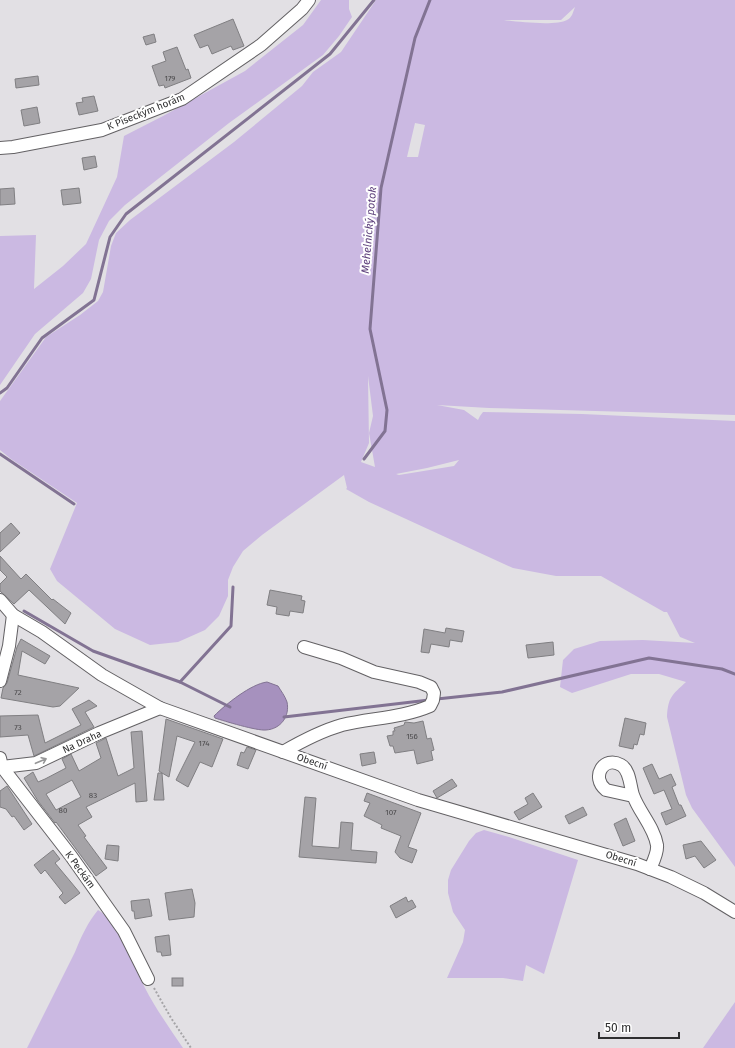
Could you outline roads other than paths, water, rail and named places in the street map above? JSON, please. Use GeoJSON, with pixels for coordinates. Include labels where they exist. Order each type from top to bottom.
{"type":"FeatureCollection","features":[{"type":"Feature","properties":{"kind":"street","name":"K Píseckým horám"},"geometry":{"type":"LineString","coordinates":[[0,148],[13,147],[102,130],[182,99],[261,45],[302,9],[309,0]]}},
{"type":"Feature","properties":{"kind":"street","name":"Obecní"},"geometry":{"type":"LineString","coordinates":[[0,600],[13,615],[42,632],[102,675],[160,708],[418,800],[637,864],[671,877],[704,893],[735,912]]}},
{"type":"Feature","properties":{"kind":"street"},"geometry":{"type":"LineString","coordinates":[[0,681],[9,646],[13,615]]}},
{"type":"Feature","properties":{"kind":"street"},"geometry":{"type":"LineString","coordinates":[[283,752],[309,737],[342,725],[418,711],[430,706],[433,700],[434,692],[431,687],[419,682],[374,672],[342,658],[304,647]]}},
{"type":"Feature","properties":{"kind":"street","name":"Na Draha"},"geometry":{"type":"LineString","coordinates":[[1,765],[36,763],[99,733],[160,708]]}},
{"type":"Feature","properties":{"kind":"street","name":"K Peckám"},"geometry":{"type":"LineString","coordinates":[[1,765],[71,856],[124,931],[148,979]]}},
{"type":"Feature","properties":{"kind":"street","name":"Obecní"},"geometry":{"type":"LineString","coordinates":[[633,796],[653,834],[657,846],[656,855],[650,869]]}},
{"type":"Feature","properties":{"kind":"waterway"},"geometry":{"type":"LineString","coordinates":[[0,393],[7,388],[42,338],[94,300],[110,237],[126,214],[330,54],[374,0]]}},
{"type":"Feature","properties":{"kind":"waterway","name":"Mehelnický potok"},"geometry":{"type":"LineString","coordinates":[[364,459],[385,431],[387,410],[370,329],[381,188],[415,38],[430,0]]}},
{"type":"Feature","properties":{"kind":"waterway"},"geometry":{"type":"LineString","coordinates":[[0,454],[74,504]]}},
{"type":"Feature","properties":{"kind":"waterway"},"geometry":{"type":"LineString","coordinates":[[24,611],[93,651],[180,682],[231,626],[233,587]]}},
{"type":"Feature","properties":{"kind":"waterway"},"geometry":{"type":"LineString","coordinates":[[437,699],[502,692],[649,658],[722,669],[735,674]]}},
{"type":"Feature","properties":{"kind":"waterway"},"geometry":{"type":"LineString","coordinates":[[180,682],[230,707]]}},
{"type":"Feature","properties":{"kind":"waterway"},"geometry":{"type":"LineString","coordinates":[[284,717],[429,700]]}}]}
